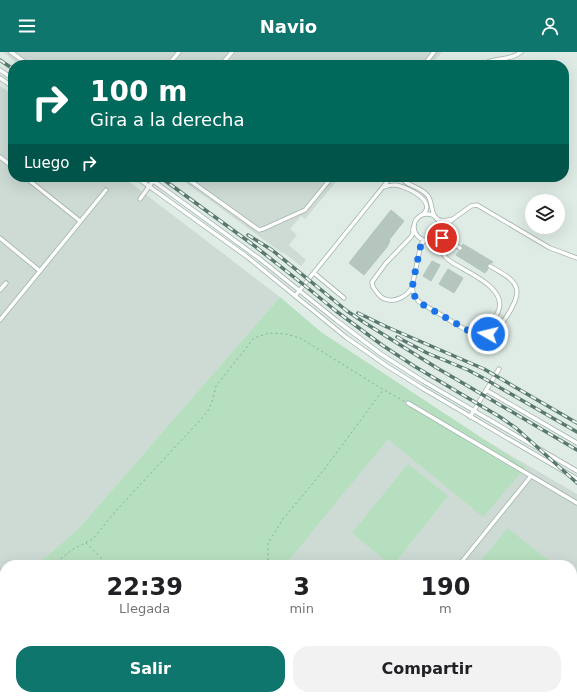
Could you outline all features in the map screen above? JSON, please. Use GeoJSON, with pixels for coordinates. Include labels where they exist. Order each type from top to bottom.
{"type":"FeatureCollection","features":[{"type":"Feature","properties":{"kind":"lane"},"geometry":{"type":"LineString","coordinates":[[11,52],[22,60]]}},
{"type":"Feature","properties":{"kind":"lane"},"geometry":{"type":"LineString","coordinates":[[172,60],[179,52]]}},
{"type":"Feature","properties":{"kind":"lane"},"geometry":{"type":"LineString","coordinates":[[225,60],[232,52]]}},
{"type":"Feature","properties":{"kind":"lane"},"geometry":{"type":"LineString","coordinates":[[428,60],[434,52]]}},
{"type":"Feature","properties":{"kind":"lane"},"geometry":{"type":"LineString","coordinates":[[490,60],[507,58],[521,52]]}},
{"type":"Feature","properties":{"kind":"lane"},"geometry":{"type":"LineString","coordinates":[[0,78],[8,84]]}},
{"type":"Feature","properties":{"kind":"lane"},"geometry":{"type":"LineString","coordinates":[[0,157],[8,163]]}},
{"type":"Feature","properties":{"kind":"lane"},"geometry":{"type":"LineString","coordinates":[[31,182],[80,221]]}},
{"type":"Feature","properties":{"kind":"lane"},"geometry":{"type":"LineString","coordinates":[[143,182],[246,256],[347,338],[387,366],[470,417],[577,479]]}},
{"type":"Feature","properties":{"kind":"lane"},"geometry":{"type":"LineString","coordinates":[[140,199],[152,182]]}},
{"type":"Feature","properties":{"kind":"lane"},"geometry":{"type":"LineString","coordinates":[[154,182],[260,259],[381,354],[423,381],[577,472]]}},
{"type":"Feature","properties":{"kind":"lane"},"geometry":{"type":"LineString","coordinates":[[192,182],[259,230],[305,210],[328,182]]}},
{"type":"Feature","properties":{"kind":"lane"},"geometry":{"type":"LineString","coordinates":[[295,296],[387,182]]}},
{"type":"Feature","properties":{"kind":"lane"},"geometry":{"type":"LineString","coordinates":[[406,182],[426,194],[431,200],[433,212],[439,222],[440,230]]}},
{"type":"Feature","properties":{"kind":"lane"},"geometry":{"type":"LineString","coordinates":[[380,191],[387,185],[395,184],[416,193],[424,200],[427,206],[425,212],[416,219],[411,237],[386,263],[372,282],[372,286],[384,299],[395,299],[405,296],[410,292],[421,244],[424,241],[440,237],[460,248]]}},
{"type":"Feature","properties":{"kind":"lane"},"geometry":{"type":"LineString","coordinates":[[0,320],[106,190]]}},
{"type":"Feature","properties":{"kind":"lane"},"geometry":{"type":"LineString","coordinates":[[414,228],[414,232],[420,239],[430,240],[436,237],[440,230],[453,218],[471,206],[477,205],[550,248],[577,258]]}},
{"type":"Feature","properties":{"kind":"lane"},"geometry":{"type":"LineString","coordinates":[[420,216],[428,214],[442,220],[453,218]]}},
{"type":"Feature","properties":{"kind":"lane"},"geometry":{"type":"LineString","coordinates":[[0,238],[40,271]]}},
{"type":"Feature","properties":{"kind":"lane"},"geometry":{"type":"LineString","coordinates":[[430,240],[451,262],[491,286],[498,296],[498,312],[487,326],[478,331],[466,330]]}},
{"type":"Feature","properties":{"kind":"lane"},"geometry":{"type":"LineString","coordinates":[[412,288],[414,295],[419,302],[466,330],[479,335],[488,334],[501,324],[516,297],[517,289],[507,277],[490,266]]}},
{"type":"Feature","properties":{"kind":"lane"},"geometry":{"type":"LineString","coordinates":[[314,273],[344,298]]}},
{"type":"Feature","properties":{"kind":"lane"},"geometry":{"type":"LineString","coordinates":[[0,290],[6,283]]}},
{"type":"Feature","properties":{"kind":"lane"},"geometry":{"type":"LineString","coordinates":[[470,417],[499,369]]}},
{"type":"Feature","properties":{"kind":"lane"},"geometry":{"type":"LineString","coordinates":[[486,390],[577,443]]}},
{"type":"Feature","properties":{"kind":"lane"},"geometry":{"type":"LineString","coordinates":[[408,403],[577,503]]}},
{"type":"Feature","properties":{"kind":"lane"},"geometry":{"type":"LineString","coordinates":[[463,560],[531,476]]}},
{"type":"Feature","properties":{"kind":"path"},"geometry":{"type":"LineString","coordinates":[[59,560],[73,549],[93,539],[113,514],[204,416],[212,402],[216,386],[254,338],[269,333],[286,334],[300,338],[384,390],[408,403]]}},
{"type":"Feature","properties":{"kind":"path"},"geometry":{"type":"LineString","coordinates":[[268,560],[268,543],[284,519],[323,471],[384,390]]}},
{"type":"Feature","properties":{"kind":"path"},"geometry":{"type":"LineString","coordinates":[[86,543],[103,560]]}},
{"type":"Feature","properties":{"kind":"shaded area"},"geometry":{"type":"Polygon","coordinates":[[[3,52],[442,52],[435,60],[13,60],[3,52]]]}},
{"type":"Feature","properties":{"kind":"shaded area"},"geometry":{"type":"Polygon","coordinates":[[[0,86],[8,92],[8,182],[130,182],[280,297],[79,528],[43,560],[0,560],[0,86]]]}},
{"type":"Feature","properties":{"kind":"shaded area"},"geometry":{"type":"Polygon","coordinates":[[[185,182],[336,182],[305,219],[301,216],[290,229],[297,235],[289,245],[306,260],[301,266],[283,252],[282,253],[185,182]]]}},
{"type":"Feature","properties":{"kind":"shaded area"},"geometry":{"type":"Polygon","coordinates":[[[269,314],[577,494],[577,560],[52,560],[85,531],[269,314]]]}},
{"type":"Feature","properties":{"kind":"green space"},"geometry":{"type":"Polygon","coordinates":[[[280,297],[321,332],[526,467],[483,517],[388,439],[289,560],[43,560],[79,528],[280,297]]]}},
{"type":"Feature","properties":{"kind":"green space"},"geometry":{"type":"Polygon","coordinates":[[[408,464],[448,496],[397,560],[385,560],[352,533],[408,464]]]}},
{"type":"Feature","properties":{"kind":"green space"},"geometry":{"type":"Polygon","coordinates":[[[507,528],[548,560],[482,560],[507,528]]]}},
{"type":"Feature","properties":{"kind":"building"},"geometry":{"type":"Polygon","coordinates":[[[391,210],[404,221],[389,240],[390,241],[387,247],[364,275],[349,263],[391,210]]]}},
{"type":"Feature","properties":{"kind":"building"},"geometry":{"type":"Polygon","coordinates":[[[463,244],[493,262],[487,265],[488,269],[485,273],[456,255],[463,249],[463,244]]]}},
{"type":"Feature","properties":{"kind":"building"},"geometry":{"type":"Polygon","coordinates":[[[432,261],[440,265],[431,281],[423,276],[432,261]]]}},
{"type":"Feature","properties":{"kind":"building"},"geometry":{"type":"Polygon","coordinates":[[[448,269],[463,278],[454,293],[439,284],[448,269]]]}},
{"type":"Feature","properties":{"kind":"railway"},"geometry":{"type":"LineString","coordinates":[[0,60],[8,66]]}},
{"type":"Feature","properties":{"kind":"railway"},"geometry":{"type":"LineString","coordinates":[[167,182],[252,244],[336,311],[382,345],[516,428],[577,483]]}},
{"type":"Feature","properties":{"kind":"railway"},"geometry":{"type":"LineString","coordinates":[[248,235],[272,250],[347,311],[365,323],[437,368],[577,450]]}},
{"type":"Feature","properties":{"kind":"railway"},"geometry":{"type":"LineString","coordinates":[[358,313],[484,369],[577,423]]}},
{"type":"Feature","properties":{"kind":"railway"},"geometry":{"type":"LineString","coordinates":[[397,337],[427,353],[468,370],[577,432]]}},
{"type":"Feature","properties":{"kind":"route"},"geometry":{"type":"LineString","coordinates":[[442,238],[437,237],[424,241],[421,244],[412,288],[414,295],[422,304],[471,332],[479,335],[488,334]]}}]}
